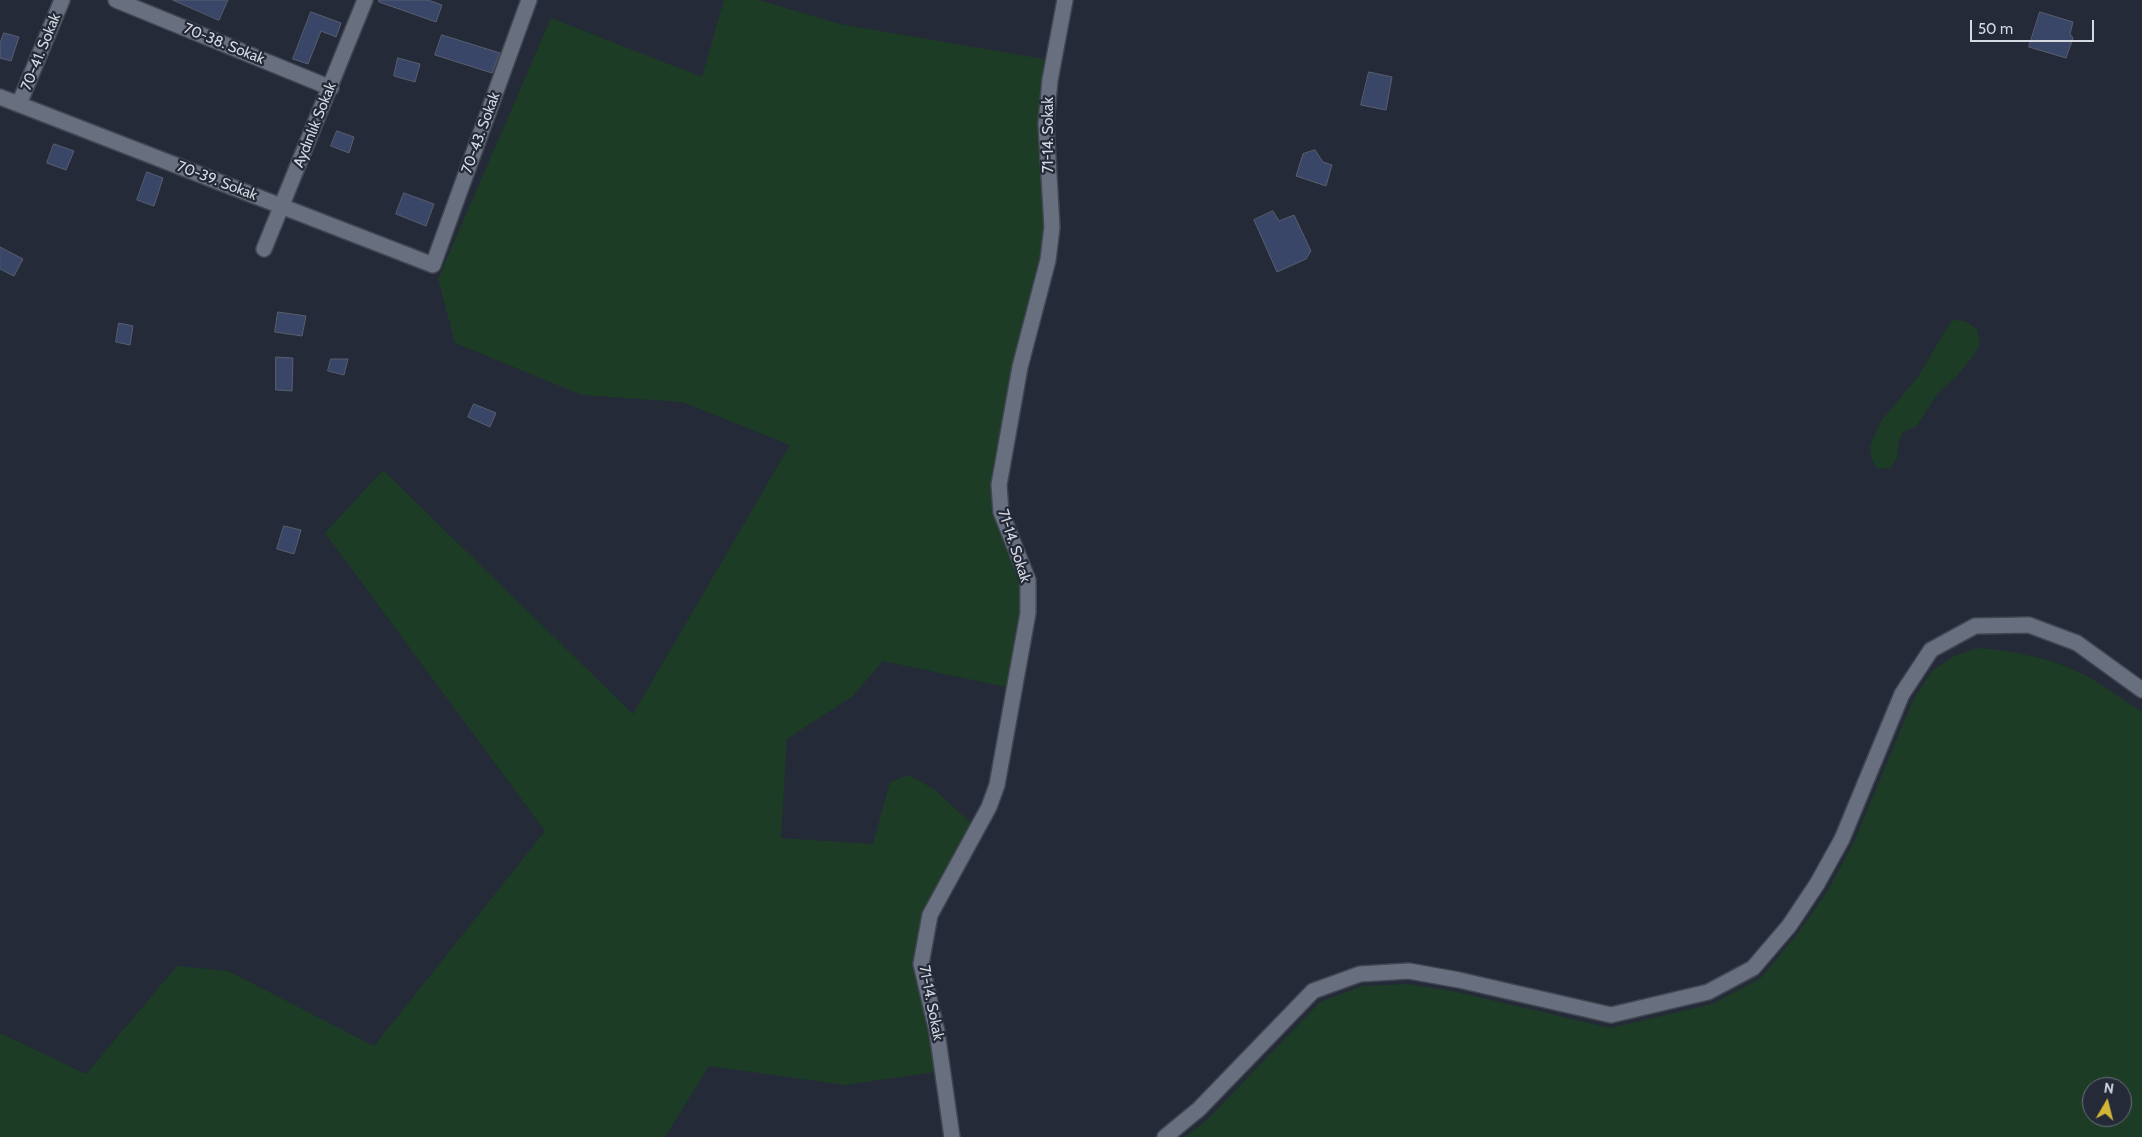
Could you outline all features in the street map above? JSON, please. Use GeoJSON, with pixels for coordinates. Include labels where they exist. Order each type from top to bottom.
{"type":"FeatureCollection","features":[{"type":"Feature","properties":{"kind":"street","name":"70-41. Sokak"},"geometry":{"type":"LineString","coordinates":[[20,104],[62,0]]}},
{"type":"Feature","properties":{"kind":"street","name":"70-38. Sokak"},"geometry":{"type":"LineString","coordinates":[[116,0],[331,88]]}},
{"type":"Feature","properties":{"kind":"street","name":"Aydınlık Sokak"},"geometry":{"type":"LineString","coordinates":[[264,249],[331,88],[365,0]]}},
{"type":"Feature","properties":{"kind":"street","name":"70-43. Sokak"},"geometry":{"type":"LineString","coordinates":[[433,265],[529,0]]}},
{"type":"Feature","properties":{"kind":"street","name":"71-14. Sokak"},"geometry":{"type":"LineString","coordinates":[[952,1137],[937,1032],[921,964],[930,915],[989,806],[997,785],[1028,613],[1028,580],[1001,512],[999,485],[1020,367],[1048,260],[1052,227],[1046,124],[1050,80],[1065,0]]}},
{"type":"Feature","properties":{"kind":"street","name":"70-39. Sokak"},"geometry":{"type":"LineString","coordinates":[[0,96],[433,265]]}},
{"type":"Feature","properties":{"kind":"street"},"geometry":{"type":"LineString","coordinates":[[1165,1137],[1199,1109],[1312,991],[1360,974],[1409,971],[1459,980],[1610,1015],[1708,992],[1753,968],[1793,919],[1817,884],[1842,839],[1906,687],[1931,650],[1976,626],[2029,625],[2077,643],[2142,690]]}},
{"type":"Feature","properties":{"kind":"green space"},"geometry":{"type":"Polygon","coordinates":[[[724,0],[759,0],[840,24],[1044,59],[1038,124],[1044,227],[1039,259],[1012,365],[990,485],[992,514],[1020,581],[1019,612],[1006,687],[883,661],[853,696],[787,739],[781,838],[873,844],[890,782],[909,775],[935,790],[971,823],[922,912],[912,964],[929,1034],[935,1072],[845,1085],[709,1066],[665,1137],[0,1137],[0,1033],[86,1074],[177,966],[228,971],[374,1046],[545,831],[325,533],[383,470],[633,714],[790,445],[682,402],[582,395],[455,343],[438,279],[551,18],[702,77],[724,0]]]}},
{"type":"Feature","properties":{"kind":"green space"},"geometry":{"type":"Polygon","coordinates":[[[1952,320],[1965,321],[1977,329],[1980,343],[1974,355],[1957,376],[1938,393],[1916,427],[1903,432],[1898,444],[1897,458],[1890,469],[1877,468],[1871,458],[1870,445],[1881,421],[1917,378],[1952,320]]]}},
{"type":"Feature","properties":{"kind":"green space"},"geometry":{"type":"Polygon","coordinates":[[[1978,648],[2018,653],[2071,668],[2142,712],[2142,1137],[1185,1137],[1208,1119],[1320,1002],[1362,986],[1408,984],[1457,992],[1610,1028],[1712,1004],[1761,978],[1798,933],[1828,890],[1853,844],[1913,700],[1932,671],[1954,656],[1978,648]]]}},
{"type":"Feature","properties":{"kind":"building"},"geometry":{"type":"Polygon","coordinates":[[[173,0],[228,0],[219,20],[173,0]]]}},
{"type":"Feature","properties":{"kind":"building"},"geometry":{"type":"Polygon","coordinates":[[[379,0],[428,0],[442,5],[436,22],[379,2],[379,0]]]}},
{"type":"Feature","properties":{"kind":"building"},"geometry":{"type":"Polygon","coordinates":[[[311,12],[341,23],[336,37],[321,31],[308,64],[293,59],[311,12]]]}},
{"type":"Feature","properties":{"kind":"building"},"geometry":{"type":"Polygon","coordinates":[[[2040,12],[2073,22],[2070,34],[2073,38],[2066,58],[2029,47],[2040,12]]]}},
{"type":"Feature","properties":{"kind":"building"},"geometry":{"type":"Polygon","coordinates":[[[4,33],[19,37],[11,61],[0,58],[0,44],[4,33]]]}},
{"type":"Feature","properties":{"kind":"building"},"geometry":{"type":"Polygon","coordinates":[[[442,35],[500,53],[492,73],[435,55],[442,35]]]}},
{"type":"Feature","properties":{"kind":"building"},"geometry":{"type":"Polygon","coordinates":[[[398,58],[420,64],[415,82],[394,76],[398,58]]]}},
{"type":"Feature","properties":{"kind":"building"},"geometry":{"type":"Polygon","coordinates":[[[1369,72],[1392,77],[1386,110],[1361,105],[1369,72]]]}},
{"type":"Feature","properties":{"kind":"building"},"geometry":{"type":"Polygon","coordinates":[[[337,131],[354,137],[349,153],[331,146],[337,131]]]}},
{"type":"Feature","properties":{"kind":"building"},"geometry":{"type":"Polygon","coordinates":[[[54,144],[74,151],[66,170],[47,163],[54,144]]]}},
{"type":"Feature","properties":{"kind":"building"},"geometry":{"type":"Polygon","coordinates":[[[1315,150],[1323,162],[1332,165],[1326,186],[1296,176],[1303,154],[1315,150]]]}},
{"type":"Feature","properties":{"kind":"building"},"geometry":{"type":"Polygon","coordinates":[[[147,172],[163,178],[154,206],[137,200],[147,172]]]}},
{"type":"Feature","properties":{"kind":"building"},"geometry":{"type":"Polygon","coordinates":[[[404,193],[434,204],[426,226],[396,214],[404,193]]]}},
{"type":"Feature","properties":{"kind":"building"},"geometry":{"type":"Polygon","coordinates":[[[1273,211],[1279,221],[1294,215],[1311,251],[1306,259],[1277,272],[1254,220],[1273,211]]]}},
{"type":"Feature","properties":{"kind":"building"},"geometry":{"type":"Polygon","coordinates":[[[0,247],[23,259],[14,276],[0,269],[0,247]]]}},
{"type":"Feature","properties":{"kind":"building"},"geometry":{"type":"Polygon","coordinates":[[[278,312],[306,316],[302,336],[275,332],[278,312]]]}},
{"type":"Feature","properties":{"kind":"building"},"geometry":{"type":"Polygon","coordinates":[[[119,323],[133,326],[130,345],[116,342],[119,323]]]}},
{"type":"Feature","properties":{"kind":"building"},"geometry":{"type":"Polygon","coordinates":[[[276,357],[293,358],[292,391],[276,390],[276,357]]]}},
{"type":"Feature","properties":{"kind":"building"},"geometry":{"type":"Polygon","coordinates":[[[331,359],[348,359],[344,375],[328,371],[331,359]]]}},
{"type":"Feature","properties":{"kind":"building"},"geometry":{"type":"Polygon","coordinates":[[[474,404],[496,413],[490,427],[468,417],[474,404]]]}},
{"type":"Feature","properties":{"kind":"building"},"geometry":{"type":"Polygon","coordinates":[[[284,526],[301,530],[294,554],[277,549],[284,526]]]}}]}
